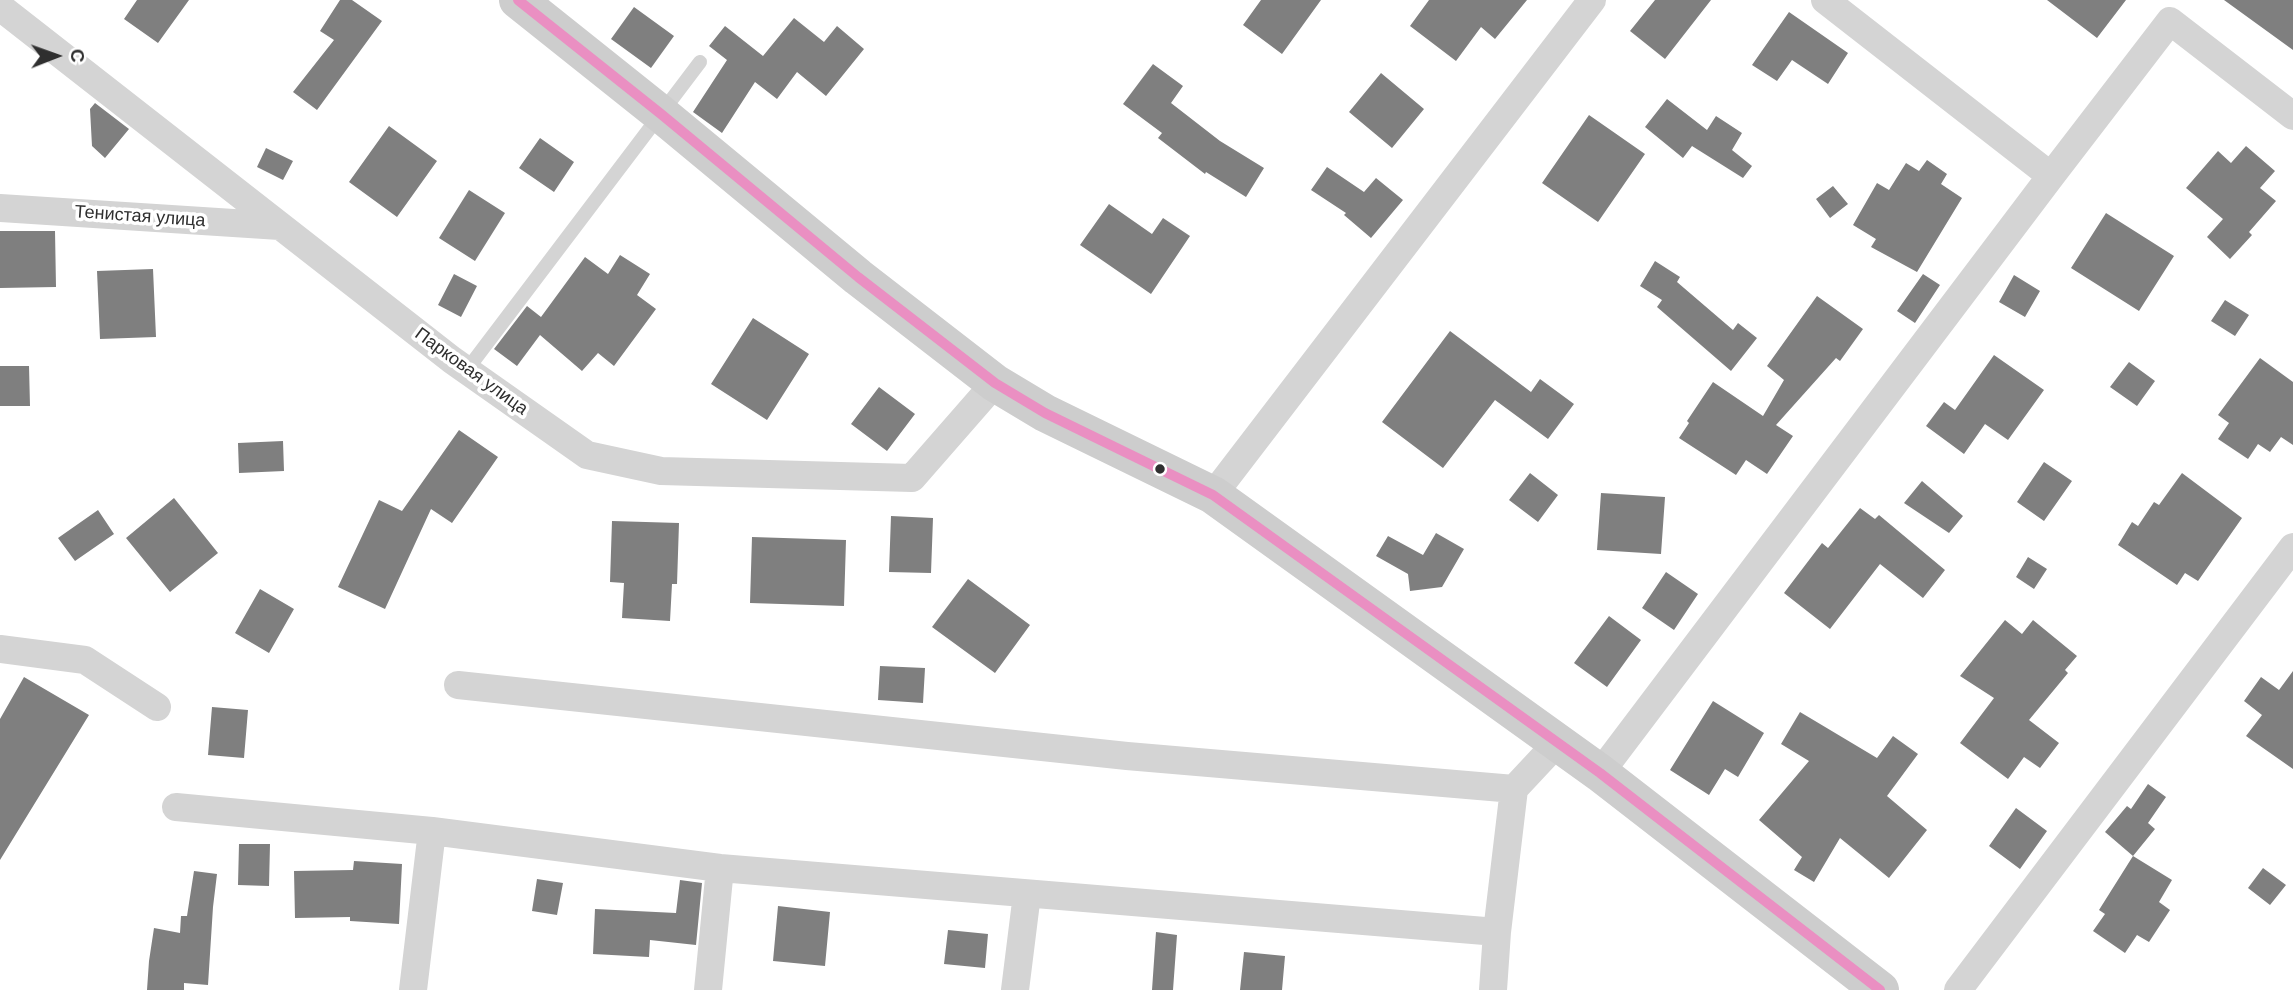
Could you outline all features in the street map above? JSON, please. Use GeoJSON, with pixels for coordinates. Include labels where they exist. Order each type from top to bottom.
{"type":"FeatureCollection","features":[{"type":"Feature","properties":{"kind":"street"},"geometry":{"type":"LineString","coordinates":[[518,0],[858,277],[995,383],[1045,413],[1213,495],[1600,773],[1880,990]]}},
{"type":"Feature","properties":{"kind":"street"},"geometry":{"type":"LineString","coordinates":[[1213,495],[1592,0]]}},
{"type":"Feature","properties":{"kind":"street"},"geometry":{"type":"LineString","coordinates":[[1825,0],[2051,176]]}},
{"type":"Feature","properties":{"kind":"street","name":"Парковая улица"},"geometry":{"type":"LineString","coordinates":[[0,7],[467,370],[587,455],[661,471],[912,478],[995,383]]}},
{"type":"Feature","properties":{"kind":"street"},"geometry":{"type":"LineString","coordinates":[[1600,773],[2171,21],[2293,116]]}},
{"type":"Feature","properties":{"kind":"street","name":"Тенистая улица"},"geometry":{"type":"LineString","coordinates":[[0,208],[280,226]]}},
{"type":"Feature","properties":{"kind":"street"},"geometry":{"type":"LineString","coordinates":[[1958,990],[2293,547]]}},
{"type":"Feature","properties":{"kind":"street"},"geometry":{"type":"LineString","coordinates":[[0,649],[85,660],[157,707]]}},
{"type":"Feature","properties":{"kind":"street"},"geometry":{"type":"LineString","coordinates":[[458,685],[1127,756],[1514,789]]}},
{"type":"Feature","properties":{"kind":"street"},"geometry":{"type":"LineString","coordinates":[[1493,990],[1514,789],[1557,743]]}},
{"type":"Feature","properties":{"kind":"street"},"geometry":{"type":"LineString","coordinates":[[176,807],[432,831],[720,868],[1497,932]]}},
{"type":"Feature","properties":{"kind":"street"},"geometry":{"type":"LineString","coordinates":[[413,990],[432,831]]}},
{"type":"Feature","properties":{"kind":"street"},"geometry":{"type":"LineString","coordinates":[[708,990],[720,868]]}},
{"type":"Feature","properties":{"kind":"street"},"geometry":{"type":"LineString","coordinates":[[1015,990],[1027,894]]}},
{"type":"Feature","properties":{"kind":"lane"},"geometry":{"type":"LineString","coordinates":[[467,370],[701,62]]}},
{"type":"Feature","properties":{"kind":"building"},"geometry":{"type":"Polygon","coordinates":[[[137,0],[189,0],[158,43],[124,19],[137,0]]]}},
{"type":"Feature","properties":{"kind":"building"},"geometry":{"type":"Polygon","coordinates":[[[340,0],[352,0],[382,21],[317,110],[293,92],[334,40],[320,31],[340,0]]]}},
{"type":"Feature","properties":{"kind":"building"},"geometry":{"type":"Polygon","coordinates":[[[1261,0],[1321,0],[1282,54],[1243,25],[1261,0]]]}},
{"type":"Feature","properties":{"kind":"building"},"geometry":{"type":"Polygon","coordinates":[[[1429,0],[1527,0],[1495,39],[1481,27],[1456,61],[1410,26],[1429,0]]]}},
{"type":"Feature","properties":{"kind":"building"},"geometry":{"type":"Polygon","coordinates":[[[1655,0],[1711,0],[1665,59],[1630,31],[1655,0]]]}},
{"type":"Feature","properties":{"kind":"building"},"geometry":{"type":"Polygon","coordinates":[[[2047,0],[2126,0],[2097,38],[2047,0]]]}},
{"type":"Feature","properties":{"kind":"building"},"geometry":{"type":"Polygon","coordinates":[[[2224,0],[2293,0],[2293,50],[2224,0]]]}},
{"type":"Feature","properties":{"kind":"building"},"geometry":{"type":"Polygon","coordinates":[[[634,7],[674,36],[651,68],[611,39],[634,7]]]}},
{"type":"Feature","properties":{"kind":"building"},"geometry":{"type":"Polygon","coordinates":[[[1789,12],[1848,53],[1828,84],[1792,60],[1777,81],[1752,65],[1789,12]]]}},
{"type":"Feature","properties":{"kind":"building"},"geometry":{"type":"Polygon","coordinates":[[[794,18],[824,42],[837,26],[864,49],[826,96],[797,72],[777,99],[755,82],[722,133],[693,112],[727,60],[709,46],[725,26],[763,56],[794,18]]]}},
{"type":"Feature","properties":{"kind":"building"},"geometry":{"type":"Polygon","coordinates":[[[1153,64],[1183,86],[1171,103],[1220,141],[1264,168],[1246,197],[1206,172],[1205,174],[1158,138],[1162,133],[1123,104],[1153,64]]]}},
{"type":"Feature","properties":{"kind":"building"},"geometry":{"type":"Polygon","coordinates":[[[1381,73],[1424,109],[1392,148],[1349,112],[1381,73]]]}},
{"type":"Feature","properties":{"kind":"building"},"geometry":{"type":"Polygon","coordinates":[[[1667,99],[1707,130],[1716,116],[1742,133],[1732,150],[1752,166],[1743,178],[1692,146],[1683,158],[1645,127],[1667,99]]]}},
{"type":"Feature","properties":{"kind":"building"},"geometry":{"type":"Polygon","coordinates":[[[95,103],[129,129],[105,158],[92,146],[90,109],[95,103]]]}},
{"type":"Feature","properties":{"kind":"building"},"geometry":{"type":"Polygon","coordinates":[[[1589,115],[1645,154],[1598,222],[1542,183],[1589,115]]]}},
{"type":"Feature","properties":{"kind":"building"},"geometry":{"type":"Polygon","coordinates":[[[389,126],[437,161],[397,217],[349,182],[389,126]]]}},
{"type":"Feature","properties":{"kind":"building"},"geometry":{"type":"Polygon","coordinates":[[[540,138],[574,162],[554,192],[519,168],[540,138]]]}},
{"type":"Feature","properties":{"kind":"building"},"geometry":{"type":"Polygon","coordinates":[[[2246,146],[2275,171],[2260,188],[2276,201],[2249,232],[2252,235],[2230,259],[2207,237],[2223,219],[2186,188],[2218,151],[2231,163],[2246,146]]]}},
{"type":"Feature","properties":{"kind":"building"},"geometry":{"type":"Polygon","coordinates":[[[266,148],[293,161],[283,180],[257,167],[266,148]]]}},
{"type":"Feature","properties":{"kind":"building"},"geometry":{"type":"Polygon","coordinates":[[[1927,160],[1947,174],[1941,184],[1962,198],[1917,272],[1871,247],[1876,239],[1853,225],[1877,183],[1889,190],[1906,163],[1919,171],[1927,160]]]}},
{"type":"Feature","properties":{"kind":"building"},"geometry":{"type":"Polygon","coordinates":[[[1327,167],[1364,192],[1376,178],[1403,200],[1371,238],[1344,215],[1346,213],[1311,190],[1327,167]]]}},
{"type":"Feature","properties":{"kind":"building"},"geometry":{"type":"Polygon","coordinates":[[[1833,186],[1848,204],[1830,218],[1816,199],[1833,186]]]}},
{"type":"Feature","properties":{"kind":"building"},"geometry":{"type":"Polygon","coordinates":[[[469,190],[505,213],[475,261],[439,238],[469,190]]]}},
{"type":"Feature","properties":{"kind":"building"},"geometry":{"type":"Polygon","coordinates":[[[1109,204],[1152,234],[1163,218],[1190,236],[1151,294],[1080,245],[1109,204]]]}},
{"type":"Feature","properties":{"kind":"building"},"geometry":{"type":"Polygon","coordinates":[[[2106,213],[2174,256],[2139,311],[2071,268],[2106,213]]]}},
{"type":"Feature","properties":{"kind":"building"},"geometry":{"type":"Polygon","coordinates":[[[0,231],[55,231],[56,287],[0,288],[0,231]]]}},
{"type":"Feature","properties":{"kind":"building"},"geometry":{"type":"Polygon","coordinates":[[[620,255],[650,274],[637,295],[656,309],[614,366],[598,353],[582,371],[540,335],[517,366],[494,349],[527,306],[541,317],[585,257],[608,274],[620,255]]]}},
{"type":"Feature","properties":{"kind":"building"},"geometry":{"type":"Polygon","coordinates":[[[1655,261],[1680,277],[1677,282],[1733,330],[1738,323],[1757,338],[1731,371],[1657,307],[1662,300],[1640,286],[1655,261]]]}},
{"type":"Feature","properties":{"kind":"building"},"geometry":{"type":"Polygon","coordinates":[[[153,269],[156,337],[100,339],[97,271],[153,269]]]}},
{"type":"Feature","properties":{"kind":"building"},"geometry":{"type":"Polygon","coordinates":[[[454,274],[477,286],[461,317],[438,305],[454,274]]]}},
{"type":"Feature","properties":{"kind":"building"},"geometry":{"type":"Polygon","coordinates":[[[1923,274],[1940,285],[1915,323],[1897,311],[1923,274]]]}},
{"type":"Feature","properties":{"kind":"building"},"geometry":{"type":"Polygon","coordinates":[[[2014,275],[2040,291],[2025,317],[1999,302],[2014,275]]]}},
{"type":"Feature","properties":{"kind":"building"},"geometry":{"type":"Polygon","coordinates":[[[1817,296],[1863,329],[1840,361],[1836,358],[1776,425],[1793,436],[1767,474],[1746,460],[1736,475],[1679,438],[1713,382],[1763,416],[1784,380],[1767,366],[1817,296]]]}},
{"type":"Feature","properties":{"kind":"building"},"geometry":{"type":"Polygon","coordinates":[[[2225,300],[2249,315],[2235,336],[2211,321],[2225,300]]]}},
{"type":"Feature","properties":{"kind":"building"},"geometry":{"type":"Polygon","coordinates":[[[753,318],[809,354],[767,420],[711,384],[753,318]]]}},
{"type":"Feature","properties":{"kind":"building"},"geometry":{"type":"Polygon","coordinates":[[[1450,331],[1531,392],[1540,379],[1574,404],[1548,439],[1495,400],[1443,468],[1382,422],[1450,331]]]}},
{"type":"Feature","properties":{"kind":"building"},"geometry":{"type":"Polygon","coordinates":[[[1994,355],[2044,390],[2008,440],[1985,424],[1964,454],[1926,426],[1944,402],[1955,410],[1994,355]]]}},
{"type":"Feature","properties":{"kind":"building"},"geometry":{"type":"Polygon","coordinates":[[[2260,358],[2293,382],[2293,445],[2281,437],[2270,452],[2258,444],[2248,459],[2218,439],[2229,423],[2218,415],[2260,358]]]}},
{"type":"Feature","properties":{"kind":"building"},"geometry":{"type":"Polygon","coordinates":[[[2129,362],[2155,381],[2137,406],[2110,387],[2129,362]]]}},
{"type":"Feature","properties":{"kind":"building"},"geometry":{"type":"Polygon","coordinates":[[[0,366],[29,366],[30,406],[0,406],[0,366]]]}},
{"type":"Feature","properties":{"kind":"building"},"geometry":{"type":"Polygon","coordinates":[[[879,387],[915,414],[887,451],[851,424],[879,387]]]}},
{"type":"Feature","properties":{"kind":"building"},"geometry":{"type":"Polygon","coordinates":[[[459,430],[498,457],[452,523],[431,509],[385,609],[338,587],[379,500],[402,511],[459,430]]]}},
{"type":"Feature","properties":{"kind":"building"},"geometry":{"type":"Polygon","coordinates":[[[283,441],[284,471],[239,473],[238,443],[283,441]]]}},
{"type":"Feature","properties":{"kind":"building"},"geometry":{"type":"Polygon","coordinates":[[[2044,462],[2072,481],[2044,521],[2017,502],[2044,462]]]}},
{"type":"Feature","properties":{"kind":"building"},"geometry":{"type":"Polygon","coordinates":[[[1530,473],[1558,495],[1538,522],[1509,500],[1530,473]]]}},
{"type":"Feature","properties":{"kind":"building"},"geometry":{"type":"Polygon","coordinates":[[[2182,473],[2242,518],[2198,581],[2185,573],[2177,585],[2118,545],[2132,522],[2138,526],[2154,502],[2159,505],[2182,473]]]}},
{"type":"Feature","properties":{"kind":"building"},"geometry":{"type":"Polygon","coordinates":[[[1922,481],[1963,516],[1949,533],[1904,503],[1922,481]]]}},
{"type":"Feature","properties":{"kind":"building"},"geometry":{"type":"Polygon","coordinates":[[[1601,493],[1665,497],[1661,554],[1597,550],[1601,493]]]}},
{"type":"Feature","properties":{"kind":"building"},"geometry":{"type":"Polygon","coordinates":[[[174,498],[218,553],[170,592],[126,538],[174,498]]]}},
{"type":"Feature","properties":{"kind":"building"},"geometry":{"type":"Polygon","coordinates":[[[1860,508],[1875,519],[1879,515],[1945,570],[1923,598],[1880,564],[1830,629],[1784,593],[1822,543],[1828,548],[1860,508]]]}},
{"type":"Feature","properties":{"kind":"building"},"geometry":{"type":"Polygon","coordinates":[[[98,510],[114,534],[75,561],[58,538],[98,510]]]}},
{"type":"Feature","properties":{"kind":"building"},"geometry":{"type":"Polygon","coordinates":[[[891,516],[933,518],[931,573],[889,572],[891,516]]]}},
{"type":"Feature","properties":{"kind":"building"},"geometry":{"type":"Polygon","coordinates":[[[612,521],[679,523],[677,584],[672,584],[670,621],[622,618],[624,583],[610,582],[612,521]]]}},
{"type":"Feature","properties":{"kind":"building"},"geometry":{"type":"Polygon","coordinates":[[[1436,533],[1464,549],[1442,587],[1410,591],[1408,574],[1376,556],[1388,536],[1423,555],[1436,533]]]}},
{"type":"Feature","properties":{"kind":"building"},"geometry":{"type":"Polygon","coordinates":[[[752,537],[846,540],[844,606],[750,603],[752,537]]]}},
{"type":"Feature","properties":{"kind":"building"},"geometry":{"type":"Polygon","coordinates":[[[2028,557],[2047,569],[2034,589],[2016,577],[2028,557]]]}},
{"type":"Feature","properties":{"kind":"building"},"geometry":{"type":"Polygon","coordinates":[[[1666,572],[1698,594],[1674,630],[1642,608],[1666,572]]]}},
{"type":"Feature","properties":{"kind":"building"},"geometry":{"type":"Polygon","coordinates":[[[968,579],[1030,625],[995,673],[932,627],[968,579]]]}},
{"type":"Feature","properties":{"kind":"building"},"geometry":{"type":"Polygon","coordinates":[[[260,589],[294,609],[269,653],[235,633],[260,589]]]}},
{"type":"Feature","properties":{"kind":"building"},"geometry":{"type":"Polygon","coordinates":[[[1609,616],[1641,640],[1607,687],[1574,663],[1609,616]]]}},
{"type":"Feature","properties":{"kind":"building"},"geometry":{"type":"Polygon","coordinates":[[[2005,620],[2022,634],[2033,620],[2077,656],[2065,670],[2068,673],[2029,720],[2059,743],[2040,768],[2024,757],[2008,779],[1960,743],[1994,698],[1960,676],[2005,620]]]}},
{"type":"Feature","properties":{"kind":"building"},"geometry":{"type":"Polygon","coordinates":[[[880,666],[925,668],[923,703],[878,700],[880,666]]]}},
{"type":"Feature","properties":{"kind":"building"},"geometry":{"type":"Polygon","coordinates":[[[2293,671],[2293,769],[2246,736],[2262,715],[2244,701],[2261,677],[2279,690],[2293,671]]]}},
{"type":"Feature","properties":{"kind":"building"},"geometry":{"type":"Polygon","coordinates":[[[24,677],[89,715],[0,860],[0,719],[24,677]]]}},
{"type":"Feature","properties":{"kind":"building"},"geometry":{"type":"Polygon","coordinates":[[[1713,701],[1764,733],[1738,777],[1725,769],[1709,795],[1670,770],[1713,701]]]}},
{"type":"Feature","properties":{"kind":"building"},"geometry":{"type":"Polygon","coordinates":[[[212,707],[248,710],[244,758],[208,755],[212,707]]]}},
{"type":"Feature","properties":{"kind":"building"},"geometry":{"type":"Polygon","coordinates":[[[1800,712],[1877,758],[1893,736],[1918,754],[1887,796],[1927,830],[1889,878],[1840,838],[1814,882],[1794,870],[1802,857],[1759,820],[1809,761],[1781,744],[1800,712]]]}},
{"type":"Feature","properties":{"kind":"building"},"geometry":{"type":"Polygon","coordinates":[[[2148,784],[2166,797],[2148,823],[2155,829],[2133,856],[2105,832],[2127,806],[2131,809],[2148,784]]]}},
{"type":"Feature","properties":{"kind":"building"},"geometry":{"type":"Polygon","coordinates":[[[2016,808],[2047,831],[2020,869],[1989,846],[2016,808]]]}},
{"type":"Feature","properties":{"kind":"building"},"geometry":{"type":"Polygon","coordinates":[[[239,844],[270,844],[269,886],[238,885],[239,844]]]}},
{"type":"Feature","properties":{"kind":"building"},"geometry":{"type":"Polygon","coordinates":[[[2133,856],[2172,880],[2159,902],[2170,910],[2149,942],[2137,935],[2125,953],[2093,931],[2105,914],[2099,910],[2133,856]]]}},
{"type":"Feature","properties":{"kind":"building"},"geometry":{"type":"Polygon","coordinates":[[[354,861],[402,864],[399,924],[350,921],[350,917],[295,918],[294,871],[353,870],[354,861]]]}},
{"type":"Feature","properties":{"kind":"building"},"geometry":{"type":"Polygon","coordinates":[[[2263,868],[2286,885],[2270,905],[2248,888],[2263,868]]]}},
{"type":"Feature","properties":{"kind":"building"},"geometry":{"type":"Polygon","coordinates":[[[194,871],[217,874],[208,985],[184,983],[184,990],[147,990],[154,928],[180,933],[181,916],[187,916],[194,871]]]}},
{"type":"Feature","properties":{"kind":"building"},"geometry":{"type":"Polygon","coordinates":[[[537,879],[563,883],[557,915],[532,911],[537,879]]]}},
{"type":"Feature","properties":{"kind":"building"},"geometry":{"type":"Polygon","coordinates":[[[680,880],[702,883],[696,945],[650,940],[649,957],[593,954],[595,909],[676,913],[680,880]]]}},
{"type":"Feature","properties":{"kind":"building"},"geometry":{"type":"Polygon","coordinates":[[[778,906],[830,912],[825,966],[773,961],[778,906]]]}},
{"type":"Feature","properties":{"kind":"building"},"geometry":{"type":"Polygon","coordinates":[[[948,930],[988,934],[985,968],[944,964],[948,930]]]}},
{"type":"Feature","properties":{"kind":"building"},"geometry":{"type":"Polygon","coordinates":[[[1156,932],[1177,935],[1173,990],[1152,990],[1156,932]]]}},
{"type":"Feature","properties":{"kind":"building"},"geometry":{"type":"Polygon","coordinates":[[[1244,952],[1285,956],[1282,990],[1240,990],[1244,952]]]}},
{"type":"Feature","properties":{"kind":"transit line"},"geometry":{"type":"LineString","coordinates":[[518,0],[858,277],[995,383],[1045,413],[1213,495],[1600,773],[1880,990]]}}]}
